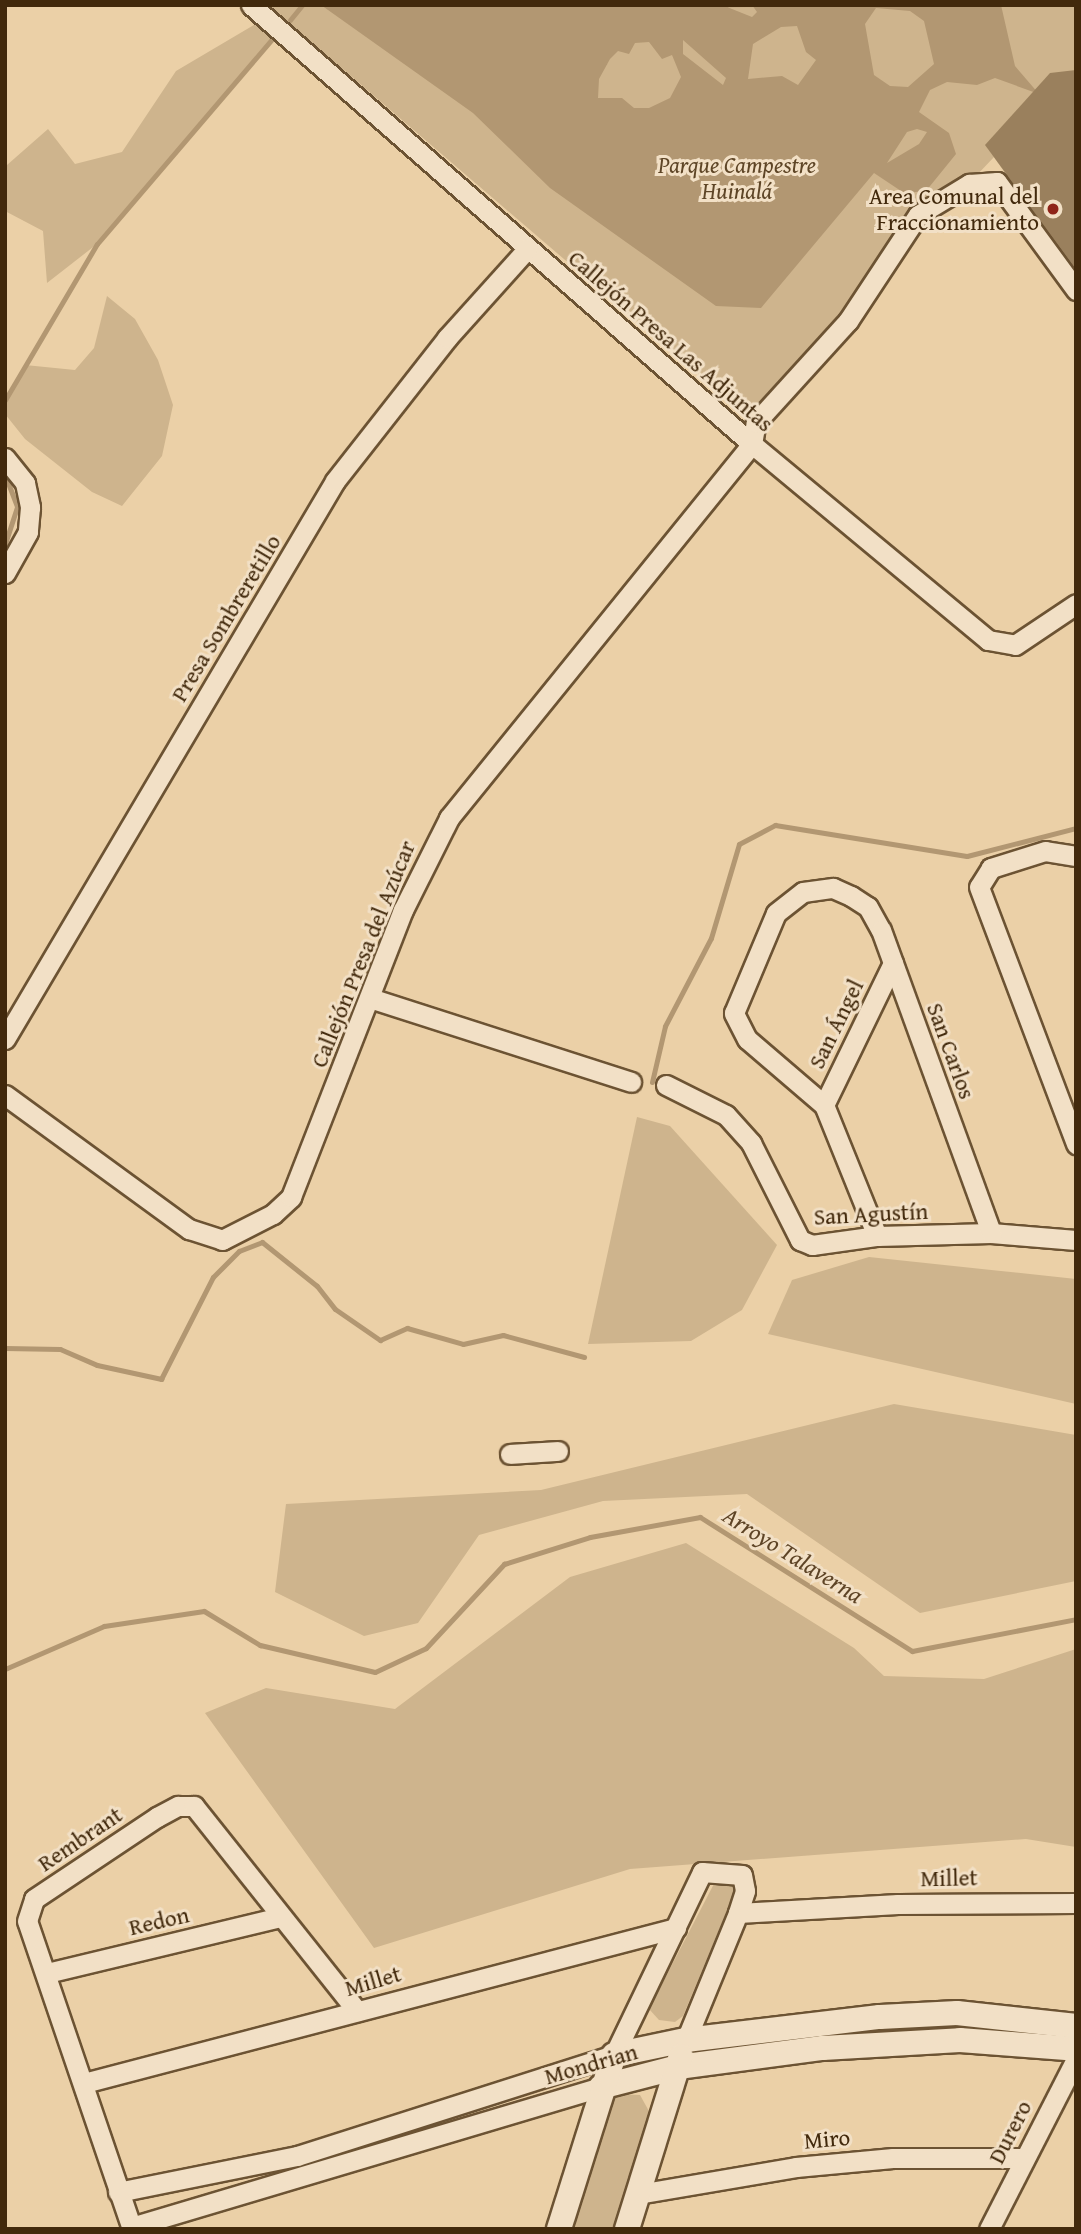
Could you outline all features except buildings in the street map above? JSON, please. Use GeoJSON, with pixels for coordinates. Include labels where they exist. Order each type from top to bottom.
{"type":"FeatureCollection","features":[{"type":"Feature","properties":{"kind":"street","name":"Callejón Presa Las Adjuntas"},"geometry":{"type":"LineString","coordinates":[[251,5],[752,444],[988,640],[1015,645],[1076,604]]}},
{"type":"Feature","properties":{"kind":"street","name":"Callejón Presa del Azúcar"},"geometry":{"type":"LineString","coordinates":[[5,1096],[189,1229],[222,1240],[259,1224],[291,1197],[373,999],[403,910],[449,818],[752,444],[756,422],[848,321],[918,215],[970,184],[990,180],[1004,188],[1076,290]]}},
{"type":"Feature","properties":{"kind":"street","name":"Presa Sombreretillo"},"geometry":{"type":"LineString","coordinates":[[5,1039],[335,481],[447,338],[527,249]]}},
{"type":"Feature","properties":{"kind":"street"},"geometry":{"type":"LineString","coordinates":[[5,458],[25,483],[30,506],[28,532],[5,573]]}},
{"type":"Feature","properties":{"kind":"street"},"geometry":{"type":"LineString","coordinates":[[1069,853],[991,867],[981,876],[981,899],[1076,1144]]}},
{"type":"Feature","properties":{"kind":"street","name":"San Carlos"},"geometry":{"type":"LineString","coordinates":[[824,1105],[747,1039],[734,1013],[737,1000],[785,901],[803,892],[833,888],[851,895],[868,907],[893,963],[991,1233]]}},
{"type":"Feature","properties":{"kind":"street","name":"San Ángel"},"geometry":{"type":"LineString","coordinates":[[824,1105],[893,963]]}},
{"type":"Feature","properties":{"kind":"street"},"geometry":{"type":"LineString","coordinates":[[373,999],[631,1082]]}},
{"type":"Feature","properties":{"kind":"street","name":"San Agustín"},"geometry":{"type":"LineString","coordinates":[[666,1085],[726,1115],[751,1143],[800,1240],[812,1245],[877,1236],[991,1233],[1076,1240]]}},
{"type":"Feature","properties":{"kind":"street"},"geometry":{"type":"LineString","coordinates":[[824,1105],[877,1236]]}},
{"type":"Feature","properties":{"kind":"street"},"geometry":{"type":"LineString","coordinates":[[510,1454],[558,1451]]}},
{"type":"Feature","properties":{"kind":"street","name":"Rembrant"},"geometry":{"type":"LineString","coordinates":[[132,2228],[27,1921],[34,1899],[178,1806],[202,1812],[357,2011]]}},
{"type":"Feature","properties":{"kind":"street"},"geometry":{"type":"LineString","coordinates":[[556,2228],[601,2087],[614,2055],[698,1880],[708,1869],[742,1875],[745,1891],[738,1913],[686,2040],[627,2229]]}},
{"type":"Feature","properties":{"kind":"street","name":"Millet"},"geometry":{"type":"LineString","coordinates":[[738,1913],[898,1904],[1076,1903]]}},
{"type":"Feature","properties":{"kind":"street","name":"Redon"},"geometry":{"type":"LineString","coordinates":[[47,1973],[282,1917]]}},
{"type":"Feature","properties":{"kind":"street","name":"Millet"},"geometry":{"type":"LineString","coordinates":[[84,2082],[676,1928]]}},
{"type":"Feature","properties":{"kind":"street","name":"Mondrian"},"geometry":{"type":"LineString","coordinates":[[118,2192],[297,2156],[614,2055],[686,2040],[957,2013],[1076,2026]]}},
{"type":"Feature","properties":{"kind":"street","name":"Mondrian"},"geometry":{"type":"LineString","coordinates":[[132,2228],[601,2087],[678,2067],[823,2048],[960,2040],[1076,2049]]}},
{"type":"Feature","properties":{"kind":"street","name":"Durero"},"geometry":{"type":"LineString","coordinates":[[989,2229],[1076,2059]]}},
{"type":"Feature","properties":{"kind":"street","name":"Miro"},"geometry":{"type":"LineString","coordinates":[[638,2194],[796,2167],[893,2158],[1024,2158]]}},
{"type":"Feature","properties":{"kind":"green space","name":"Parque Campestre Huinalá"},"geometry":{"type":"Polygon","coordinates":[[[268,5],[1076,5],[1076,275],[994,157],[748,417],[268,5]]]}},
{"type":"Feature","properties":{"kind":"green space"},"geometry":{"type":"Polygon","coordinates":[[[259,22],[272,39],[97,244],[47,283],[43,231],[5,211],[7,165],[48,129],[75,164],[122,152],[176,71],[259,22]]]}},
{"type":"Feature","properties":{"kind":"green space"},"geometry":{"type":"Polygon","coordinates":[[[107,296],[135,319],[158,360],[173,405],[162,456],[122,506],[92,492],[25,439],[5,414],[5,400],[25,365],[75,370],[94,348],[107,296]]]}},
{"type":"Feature","properties":{"kind":"green space"},"geometry":{"type":"Polygon","coordinates":[[[637,1117],[670,1126],[777,1245],[742,1310],[691,1341],[588,1344],[637,1117]]]}},
{"type":"Feature","properties":{"kind":"green space"},"geometry":{"type":"Polygon","coordinates":[[[869,1257],[1076,1279],[1076,1404],[768,1334],[792,1280],[869,1257]]]}},
{"type":"Feature","properties":{"kind":"green space"},"geometry":{"type":"Polygon","coordinates":[[[894,1404],[1076,1435],[1076,1581],[920,1613],[747,1494],[603,1501],[479,1535],[418,1623],[364,1636],[275,1592],[286,1504],[541,1490],[894,1404]]]}},
{"type":"Feature","properties":{"kind":"green space"},"geometry":{"type":"Polygon","coordinates":[[[686,1543],[854,1648],[884,1676],[984,1679],[1076,1649],[1076,1847],[1026,1839],[630,1869],[374,1948],[205,1713],[266,1688],[395,1709],[570,1577],[686,1543]]]}},
{"type":"Feature","properties":{"kind":"green space"},"geometry":{"type":"Polygon","coordinates":[[[717,1878],[734,1881],[736,1889],[683,2016],[675,2022],[659,2020],[649,2009],[717,1878]]]}},
{"type":"Feature","properties":{"kind":"green space"},"geometry":{"type":"Polygon","coordinates":[[[615,2094],[640,2095],[650,2113],[614,2229],[571,2229],[605,2102],[615,2094]]]}},
{"type":"Feature","properties":{"kind":"shaded area"},"geometry":{"type":"Polygon","coordinates":[[[321,5],[722,5],[752,17],[757,12],[752,5],[1001,5],[1015,66],[1039,94],[995,78],[977,85],[947,82],[930,90],[919,112],[949,133],[956,154],[926,191],[904,193],[874,173],[761,308],[716,306],[550,188],[473,113],[321,5]],[[876,8],[865,24],[874,75],[890,86],[908,87],[934,64],[924,21],[910,11],[876,8]],[[797,26],[781,27],[753,44],[748,79],[782,76],[798,85],[816,60],[806,52],[797,26]],[[683,40],[683,54],[723,85],[726,78],[683,40]],[[649,42],[635,43],[629,54],[618,51],[610,59],[599,79],[598,98],[622,98],[634,108],[649,108],[670,98],[681,77],[672,55],[662,59],[649,42]],[[917,129],[907,132],[887,163],[919,144],[927,132],[917,129]]]}},
{"type":"Feature","properties":{"kind":"waterway"},"geometry":{"type":"LineString","coordinates":[[290,20],[302,5]]}},
{"type":"Feature","properties":{"kind":"waterway"},"geometry":{"type":"LineString","coordinates":[[5,400],[97,244],[272,39]]}},
{"type":"Feature","properties":{"kind":"waterway"},"geometry":{"type":"LineString","coordinates":[[5,475],[17,507],[5,543]]}},
{"type":"Feature","properties":{"kind":"waterway"},"geometry":{"type":"LineString","coordinates":[[652,1082],[665,1026],[711,938],[739,844],[775,825],[967,856],[1076,828]]}},
{"type":"Feature","properties":{"kind":"waterway"},"geometry":{"type":"LineString","coordinates":[[5,1348],[60,1349],[97,1365],[161,1379],[213,1277],[239,1251],[262,1242],[317,1286],[335,1309],[380,1340],[407,1328],[463,1344],[503,1335],[584,1357]]}},
{"type":"Feature","properties":{"kind":"waterway","name":"Arroyo Talaverna"},"geometry":{"type":"LineString","coordinates":[[5,1669],[104,1626],[204,1611],[260,1645],[375,1672],[426,1648],[504,1564],[590,1537],[700,1517],[912,1651],[1076,1619]]}},
{"type":"Feature","properties":{"kind":"place","name":"Area Comunal del Fraccionamiento"},"geometry":{"type":"Point","coordinates":[1053,209]}}]}
